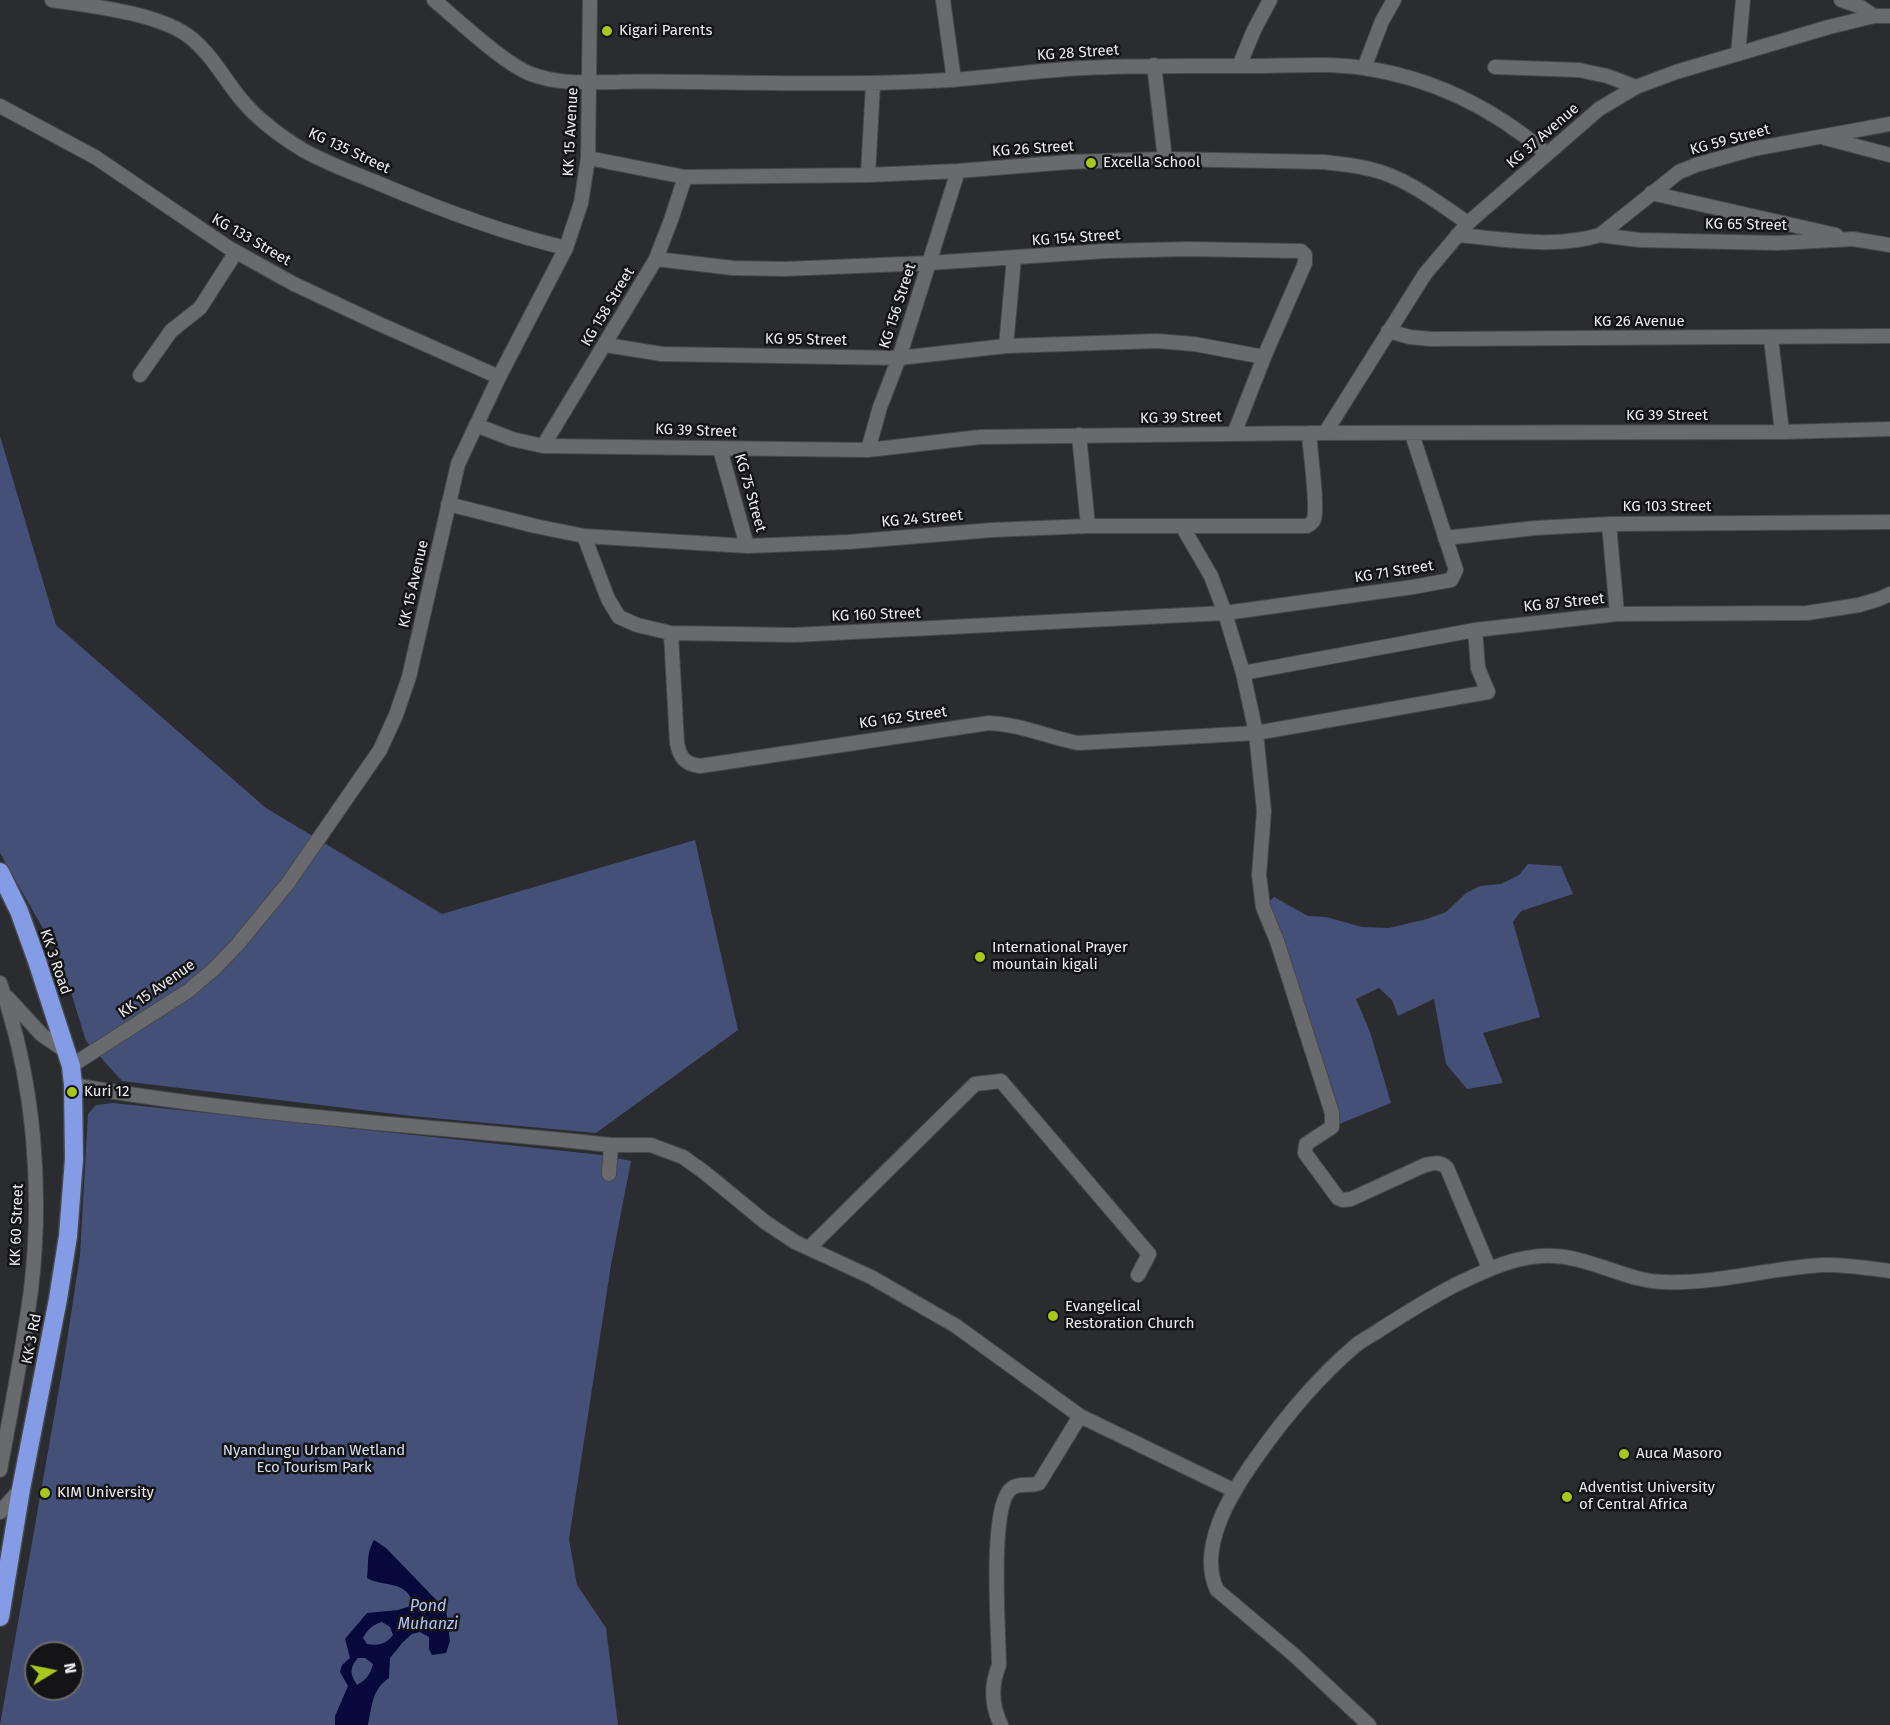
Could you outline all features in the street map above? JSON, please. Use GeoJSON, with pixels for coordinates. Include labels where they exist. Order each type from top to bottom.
{"type":"FeatureCollection","features":[{"type":"Feature","properties":{"kind":"highway","name":"KK 3 Road"},"geometry":{"type":"LineString","coordinates":[[0,872],[37,961],[70,1068]]}},
{"type":"Feature","properties":{"kind":"highway","name":"KK 3 Rd"},"geometry":{"type":"LineString","coordinates":[[0,1617],[21,1489],[68,1236],[74,1159],[70,1068]]}},
{"type":"Feature","properties":{"kind":"street","name":"KG 135 Street"},"geometry":{"type":"LineString","coordinates":[[52,0],[88,5],[159,21],[191,38],[214,62],[248,106],[267,125],[304,150],[411,198],[508,233],[566,248]]}},
{"type":"Feature","properties":{"kind":"street","name":"KG 28 Street"},"geometry":{"type":"LineString","coordinates":[[434,0],[501,55],[527,72],[550,80],[873,84],[954,80],[1081,68],[1154,65],[1364,68],[1419,81],[1456,94],[1488,110],[1520,131],[1546,153]]}},
{"type":"Feature","properties":{"kind":"street","name":"KK 15 Avenue"},"geometry":{"type":"LineString","coordinates":[[70,1068],[188,991],[214,969],[238,944],[288,883],[380,750],[396,715],[409,677],[458,465],[499,376],[566,248],[582,203],[588,158],[590,0]]}},
{"type":"Feature","properties":{"kind":"street"},"geometry":{"type":"LineString","coordinates":[[943,0],[954,80]]}},
{"type":"Feature","properties":{"kind":"street"},"geometry":{"type":"LineString","coordinates":[[1239,66],[1270,0]]}},
{"type":"Feature","properties":{"kind":"street"},"geometry":{"type":"LineString","coordinates":[[1364,68],[1382,21],[1394,0]]}},
{"type":"Feature","properties":{"kind":"street"},"geometry":{"type":"LineString","coordinates":[[1738,54],[1743,0]]}},
{"type":"Feature","properties":{"kind":"street"},"geometry":{"type":"LineString","coordinates":[[1841,0],[1859,6],[1874,16]]}},
{"type":"Feature","properties":{"kind":"street","name":"KG 37 Avenue"},"geometry":{"type":"LineString","coordinates":[[1325,433],[1425,273],[1457,235],[1546,153],[1599,109],[1636,87],[1676,72],[1829,27],[1874,16],[1890,16]]}},
{"type":"Feature","properties":{"kind":"street"},"geometry":{"type":"LineString","coordinates":[[1154,65],[1165,159]]}},
{"type":"Feature","properties":{"kind":"street"},"geometry":{"type":"LineString","coordinates":[[1495,67],[1579,70],[1607,76],[1636,87]]}},
{"type":"Feature","properties":{"kind":"street"},"geometry":{"type":"LineString","coordinates":[[868,175],[873,84]]}},
{"type":"Feature","properties":{"kind":"street","name":"KG 133 Street"},"geometry":{"type":"LineString","coordinates":[[0,105],[95,157],[236,252],[294,284],[499,376]]}},
{"type":"Feature","properties":{"kind":"street","name":"KG 59 Street"},"geometry":{"type":"LineString","coordinates":[[1600,236],[1679,172],[1696,165],[1753,149],[1890,124]]}},
{"type":"Feature","properties":{"kind":"street"},"geometry":{"type":"LineString","coordinates":[[1822,137],[1890,154]]}},
{"type":"Feature","properties":{"kind":"street","name":"KG 26 Street"},"geometry":{"type":"LineString","coordinates":[[588,158],[685,177],[868,175],[958,171],[1069,162],[1165,159],[1324,162],[1370,169],[1399,180],[1425,194],[1468,223]]}},
{"type":"Feature","properties":{"kind":"street","name":"KG 156 Street"},"geometry":{"type":"LineString","coordinates":[[868,450],[958,171]]}},
{"type":"Feature","properties":{"kind":"street","name":"KG 158 Street"},"geometry":{"type":"LineString","coordinates":[[543,446],[656,260],[685,177]]}},
{"type":"Feature","properties":{"kind":"street"},"geometry":{"type":"LineString","coordinates":[[1651,193],[1853,239]]}},
{"type":"Feature","properties":{"kind":"street"},"geometry":{"type":"LineString","coordinates":[[1457,235],[1554,242],[1573,242],[1600,236]]}},
{"type":"Feature","properties":{"kind":"street","name":"KG 65 Street"},"geometry":{"type":"LineString","coordinates":[[1600,236],[1639,240],[1778,243],[1853,239],[1890,245]]}},
{"type":"Feature","properties":{"kind":"street","name":"KG 154 Street"},"geometry":{"type":"LineString","coordinates":[[656,260],[733,268],[783,269],[930,263],[1106,251],[1176,249],[1300,251],[1305,255],[1305,263],[1264,357],[1234,434]]}},
{"type":"Feature","properties":{"kind":"street"},"geometry":{"type":"LineString","coordinates":[[140,375],[171,331],[200,308],[236,252]]}},
{"type":"Feature","properties":{"kind":"street"},"geometry":{"type":"LineString","coordinates":[[1006,346],[1014,258]]}},
{"type":"Feature","properties":{"kind":"street","name":"KG 26 Avenue"},"geometry":{"type":"LineString","coordinates":[[1388,331],[1410,337],[1431,339],[1771,339],[1890,336]]}},
{"type":"Feature","properties":{"kind":"street"},"geometry":{"type":"LineString","coordinates":[[1771,339],[1782,432]]}},
{"type":"Feature","properties":{"kind":"street","name":"KG 95 Street"},"geometry":{"type":"LineString","coordinates":[[606,345],[662,354],[899,358],[1006,346],[1157,341],[1194,344],[1264,357]]}},
{"type":"Feature","properties":{"kind":"street","name":"KG 39 Street"},"geometry":{"type":"LineString","coordinates":[[476,425],[512,439],[543,446],[868,450],[980,437],[1309,433],[1782,432],[1890,429]]}},
{"type":"Feature","properties":{"kind":"street","name":"KG 24 Street"},"geometry":{"type":"LineString","coordinates":[[448,504],[584,536],[747,546],[848,542],[952,532],[1088,526],[1307,526],[1312,523],[1314,515],[1309,433]]}},
{"type":"Feature","properties":{"kind":"street","name":"KG 71 Street"},"geometry":{"type":"LineString","coordinates":[[1225,613],[1451,580],[1456,570],[1412,434]]}},
{"type":"Feature","properties":{"kind":"street"},"geometry":{"type":"LineString","coordinates":[[1079,435],[1088,526]]}},
{"type":"Feature","properties":{"kind":"street","name":"KG 75 Street"},"geometry":{"type":"LineString","coordinates":[[720,449],[747,546]]}},
{"type":"Feature","properties":{"kind":"street","name":"KG 103 Street"},"geometry":{"type":"LineString","coordinates":[[1445,538],[1535,528],[1609,524],[1890,522]]}},
{"type":"Feature","properties":{"kind":"street"},"geometry":{"type":"LineString","coordinates":[[1609,524],[1617,614]]}},
{"type":"Feature","properties":{"kind":"street"},"geometry":{"type":"LineString","coordinates":[[1182,526],[1211,576],[1244,673],[1256,733],[1264,811],[1259,875],[1263,907],[1277,941],[1332,1113],[1332,1127],[1306,1144],[1305,1153],[1338,1198],[1343,1200],[1351,1199],[1425,1165],[1438,1162],[1443,1164],[1448,1168],[1489,1268]]}},
{"type":"Feature","properties":{"kind":"street","name":"KG 160 Street"},"geometry":{"type":"LineString","coordinates":[[584,536],[608,599],[619,617],[637,625],[671,633],[794,635],[1225,613]]}},
{"type":"Feature","properties":{"kind":"street","name":"KG 87 Street"},"geometry":{"type":"LineString","coordinates":[[1244,673],[1475,630],[1617,614],[1807,613],[1858,605],[1890,594]]}},
{"type":"Feature","properties":{"kind":"street"},"geometry":{"type":"LineString","coordinates":[[1256,733],[1488,692],[1478,668],[1475,630]]}},
{"type":"Feature","properties":{"kind":"street","name":"KG 162 Street"},"geometry":{"type":"LineString","coordinates":[[671,633],[676,743],[680,756],[688,764],[700,766],[989,723],[1008,723],[1053,738],[1078,743],[1256,733]]}},
{"type":"Feature","properties":{"kind":"street"},"geometry":{"type":"LineString","coordinates":[[1,990],[70,1068],[129,1094],[611,1145],[651,1145],[683,1157],[765,1222],[795,1242],[871,1277],[956,1326],[1080,1416],[1233,1490]]}},
{"type":"Feature","properties":{"kind":"street","name":"KK 60 Street"},"geometry":{"type":"LineString","coordinates":[[0,1470],[31,1288],[35,1198],[30,1113],[18,1046],[1,990]]}},
{"type":"Feature","properties":{"kind":"street"},"geometry":{"type":"LineString","coordinates":[[809,1248],[975,1084],[1001,1081],[1149,1254],[1138,1275]]}},
{"type":"Feature","properties":{"kind":"street"},"geometry":{"type":"LineString","coordinates":[[609,1174],[611,1145]]}},
{"type":"Feature","properties":{"kind":"street"},"geometry":{"type":"LineString","coordinates":[[1369,1725],[1294,1655],[1217,1590],[1211,1578],[1210,1550],[1233,1490],[1285,1416],[1314,1384],[1357,1344],[1408,1311],[1489,1268],[1524,1259],[1552,1256],[1577,1258],[1642,1279],[1663,1282],[1694,1281],[1824,1265],[1890,1271]]}},
{"type":"Feature","properties":{"kind":"street"},"geometry":{"type":"LineString","coordinates":[[1001,1725],[997,1718],[992,1694],[999,1665],[996,1581],[1001,1512],[1008,1493],[1013,1487],[1039,1483],[1080,1416]]}},
{"type":"Feature","properties":{"kind":"street"},"geometry":{"type":"LineString","coordinates":[[0,1512],[21,1489]]}},
{"type":"Feature","properties":{"kind":"green space"},"geometry":{"type":"Polygon","coordinates":[[[0,436],[56,625],[266,808],[442,914],[695,840],[738,1030],[596,1133],[411,1116],[122,1081],[86,1041],[61,960],[0,853],[0,436]]]}},
{"type":"Feature","properties":{"kind":"green space"},"geometry":{"type":"Polygon","coordinates":[[[1528,864],[1561,866],[1573,894],[1521,911],[1513,922],[1540,1017],[1483,1033],[1503,1083],[1467,1089],[1446,1064],[1434,999],[1398,1016],[1392,1000],[1379,988],[1356,999],[1370,1032],[1391,1103],[1332,1127],[1263,907],[1274,897],[1308,916],[1326,917],[1362,927],[1389,928],[1446,912],[1466,893],[1480,886],[1501,884],[1519,875],[1528,864]]]}},
{"type":"Feature","properties":{"kind":"green space","name":"Nyandungu Urban Wetland Eco Tourism Park"},"geometry":{"type":"Polygon","coordinates":[[[113,1103],[602,1155],[631,1161],[611,1265],[569,1539],[577,1585],[606,1628],[618,1725],[0,1725],[64,1360],[80,1255],[88,1114],[96,1105],[113,1103]]]}},
{"type":"Feature","properties":{"kind":"water","name":"Pond Muhanzi"},"geometry":{"type":"Polygon","coordinates":[[[374,1540],[386,1548],[446,1610],[450,1641],[446,1653],[432,1655],[429,1649],[429,1637],[420,1632],[412,1634],[390,1658],[389,1678],[383,1682],[376,1693],[368,1725],[335,1725],[335,1716],[348,1686],[340,1672],[342,1665],[350,1658],[345,1639],[367,1613],[398,1610],[414,1605],[406,1591],[367,1578],[371,1545],[374,1540]],[[382,1622],[367,1632],[363,1638],[367,1644],[382,1644],[393,1635],[390,1627],[382,1622]],[[358,1658],[352,1671],[357,1685],[368,1676],[373,1664],[365,1658],[358,1658]]]}},
{"type":"Feature","properties":{"kind":"place","name":"Kigari Parents"},"geometry":{"type":"Point","coordinates":[607,31]}},
{"type":"Feature","properties":{"kind":"place","name":"Excella School"},"geometry":{"type":"Point","coordinates":[1091,163]}},
{"type":"Feature","properties":{"kind":"place","name":"International Prayer mountain kigali"},"geometry":{"type":"Point","coordinates":[980,957]}},
{"type":"Feature","properties":{"kind":"place","name":"Kuri 12"},"geometry":{"type":"Point","coordinates":[72,1092]}},
{"type":"Feature","properties":{"kind":"place","name":"Evangelical Restoration Church"},"geometry":{"type":"Point","coordinates":[1053,1316]}},
{"type":"Feature","properties":{"kind":"place","name":"Auca Masoro"},"geometry":{"type":"Point","coordinates":[1624,1454]}},
{"type":"Feature","properties":{"kind":"place","name":"KIM University"},"geometry":{"type":"Point","coordinates":[45,1493]}},
{"type":"Feature","properties":{"kind":"place","name":"Adventist University of Central Africa"},"geometry":{"type":"Point","coordinates":[1567,1497]}}]}
